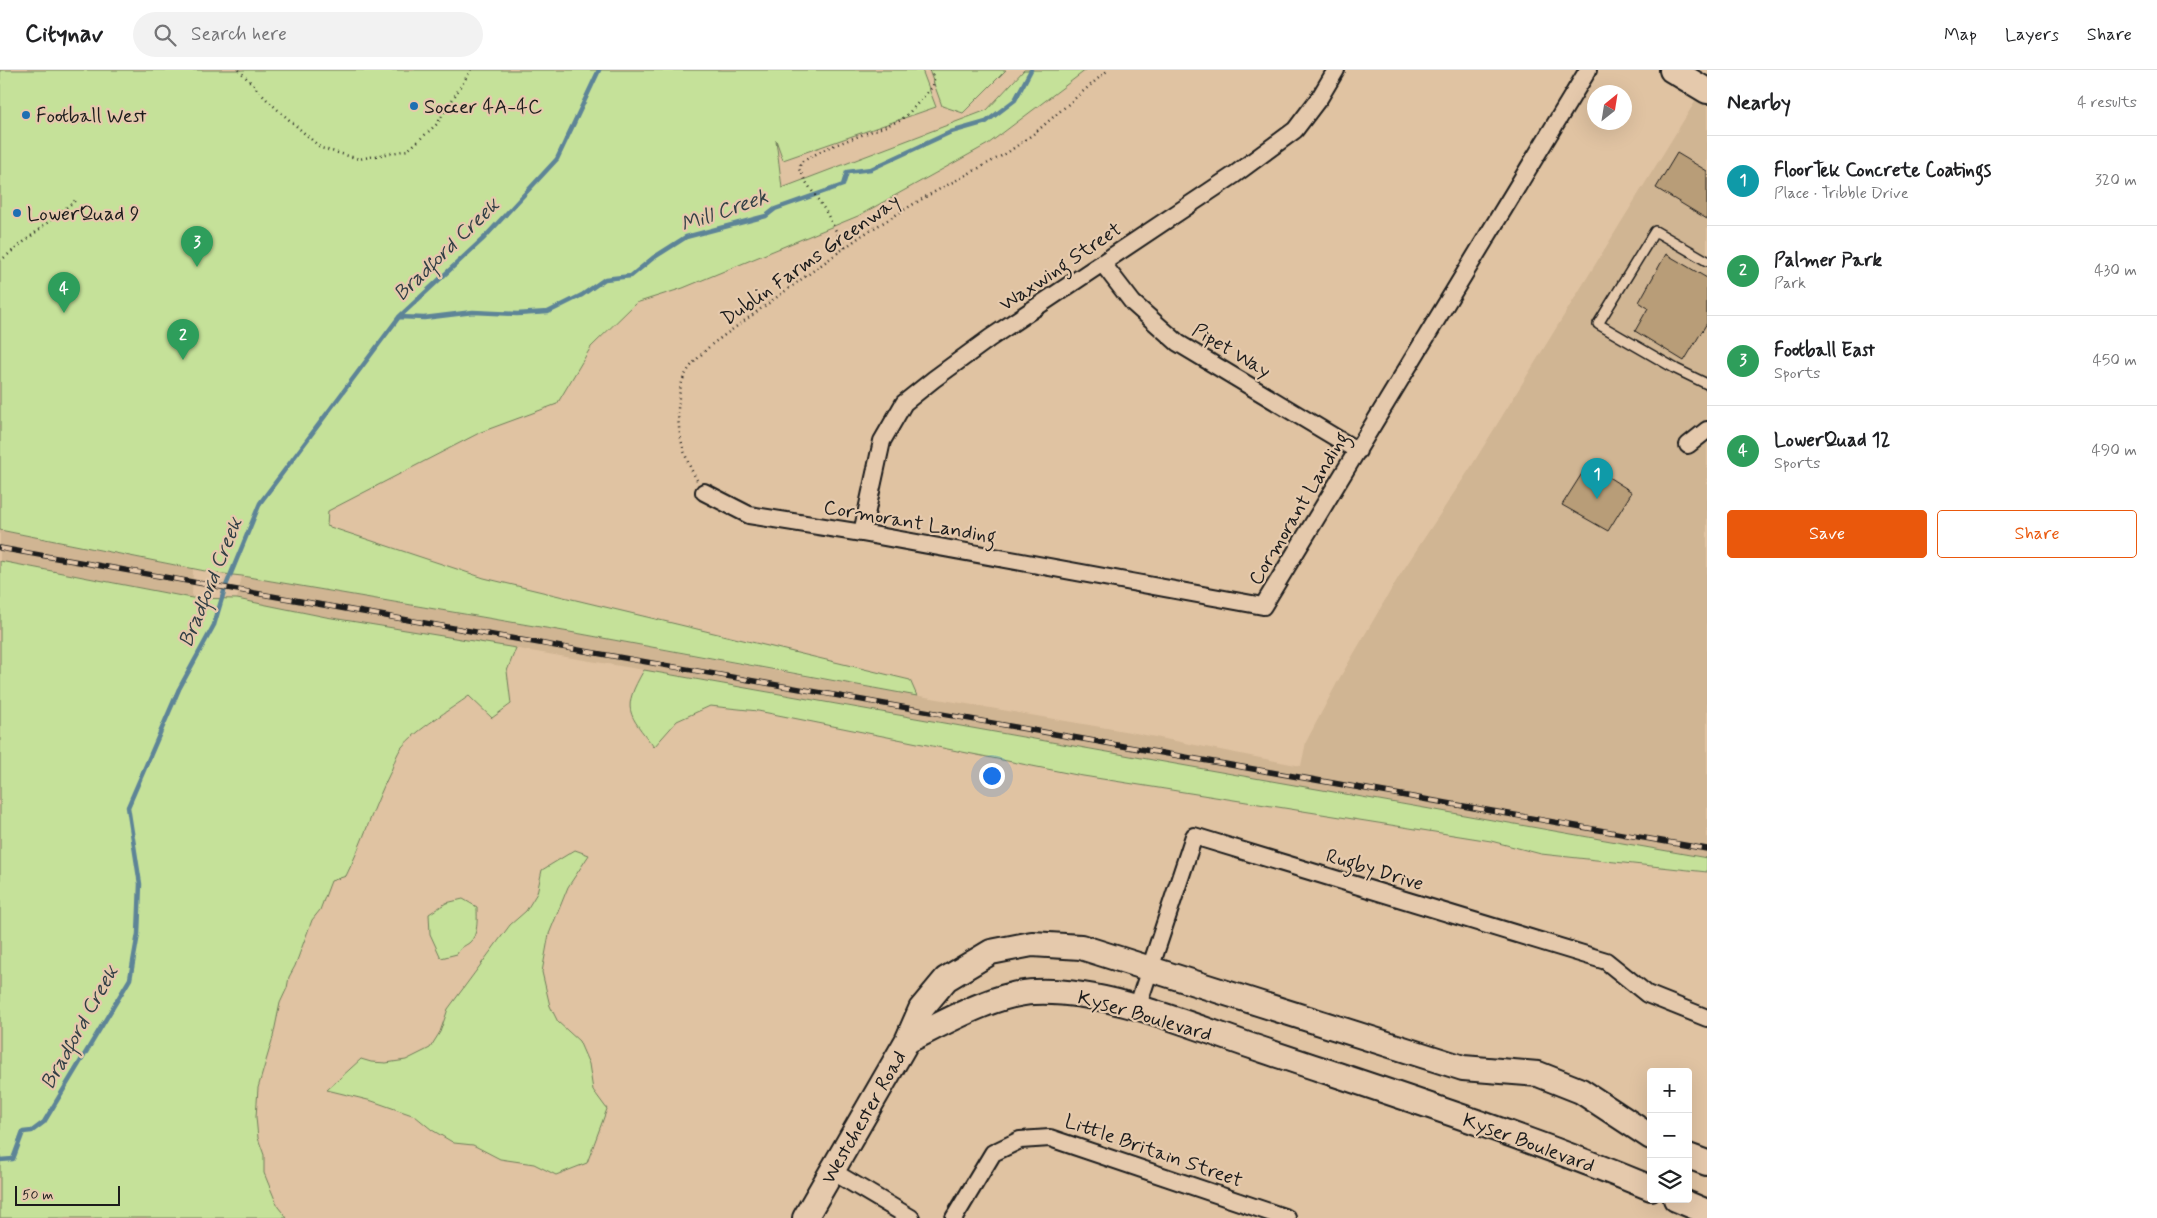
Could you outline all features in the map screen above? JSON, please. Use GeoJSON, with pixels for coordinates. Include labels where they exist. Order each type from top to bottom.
{"type":"FeatureCollection","features":[{"type":"Feature","properties":{"kind":"street","name":"Waxwing Street"},"geometry":{"type":"LineString","coordinates":[[862,533],[882,441],[904,404],[934,379],[990,338],[1234,175],[1295,130],[1320,97],[1336,70]]}},
{"type":"Feature","properties":{"kind":"street","name":"Cormorant Landing"},"geometry":{"type":"LineString","coordinates":[[704,492],[749,515],[862,533],[1263,606],[1588,70]]}},
{"type":"Feature","properties":{"kind":"street"},"geometry":{"type":"LineString","coordinates":[[1672,70],[1707,91]]}},
{"type":"Feature","properties":{"kind":"street","name":"Pipet Way"},"geometry":{"type":"LineString","coordinates":[[1103,264],[1133,304],[1178,342],[1358,451]]}},
{"type":"Feature","properties":{"kind":"street"},"geometry":{"type":"LineString","coordinates":[[1688,445],[1707,430]]}},
{"type":"Feature","properties":{"kind":"street","name":"Rugby Drive"},"geometry":{"type":"LineString","coordinates":[[1137,1008],[1194,836],[1606,961],[1647,994],[1707,1018]]}},
{"type":"Feature","properties":{"kind":"street"},"geometry":{"type":"LineString","coordinates":[[907,1041],[921,1009],[946,979],[991,952],[1032,944],[1081,947],[1463,1068],[1538,1074],[1581,1091],[1647,1134]]}},
{"type":"Feature","properties":{"kind":"street","name":"Kyser Boulevard"},"geometry":{"type":"LineString","coordinates":[[907,1041],[989,1002],[1033,992],[1084,994],[1137,1008],[1443,1110],[1647,1186]]}},
{"type":"Feature","properties":{"kind":"street","name":"Westchester Road"},"geometry":{"type":"LineString","coordinates":[[805,1218],[907,1041]]}},
{"type":"Feature","properties":{"kind":"street","name":"Little Britain Street"},"geometry":{"type":"LineString","coordinates":[[954,1218],[993,1153],[1020,1140],[1050,1138],[1288,1218]]}},
{"type":"Feature","properties":{"kind":"street"},"geometry":{"type":"LineString","coordinates":[[1692,1158],[1707,1164]]}},
{"type":"Feature","properties":{"kind":"street"},"geometry":{"type":"LineString","coordinates":[[832,1171],[911,1218]]}},
{"type":"Feature","properties":{"kind":"street"},"geometry":{"type":"LineString","coordinates":[[1686,1203],[1707,1212]]}},
{"type":"Feature","properties":{"kind":"lane"},"geometry":{"type":"LineString","coordinates":[[1707,261],[1655,231],[1598,324],[1676,369],[1707,384]]}},
{"type":"Feature","properties":{"kind":"path"},"geometry":{"type":"LineString","coordinates":[[239,70],[268,101],[320,148],[359,158],[408,150],[438,124],[471,70]]}},
{"type":"Feature","properties":{"kind":"path"},"geometry":{"type":"LineString","coordinates":[[845,248],[825,210],[806,182],[799,168],[801,162],[826,148],[899,120],[908,114],[933,86],[934,80],[931,70]]}},
{"type":"Feature","properties":{"kind":"path","name":"Dublin Farms Greenway"},"geometry":{"type":"LineString","coordinates":[[704,492],[688,465],[682,442],[678,409],[682,381],[692,364],[711,345],[845,248],[927,196],[1008,153],[1036,132],[1108,70]]}},
{"type":"Feature","properties":{"kind":"path"},"geometry":{"type":"LineString","coordinates":[[0,261],[77,199]]}},
{"type":"Feature","properties":{"kind":"shaded area"},"geometry":{"type":"Polygon","coordinates":[[[1698,97],[1707,102],[1707,858],[644,670],[326,617],[237,599],[242,576],[581,634],[791,674],[1130,732],[1301,766],[1306,742],[1339,679],[1398,578],[1469,470],[1698,97]]]}},
{"type":"Feature","properties":{"kind":"shaded area"},"geometry":{"type":"Polygon","coordinates":[[[0,530],[193,569],[192,598],[0,561],[0,530]]]}},
{"type":"Feature","properties":{"kind":"green space"},"geometry":{"type":"Polygon","coordinates":[[[0,70],[922,70],[936,107],[783,160],[776,140],[782,188],[987,110],[1024,70],[1086,70],[988,144],[858,216],[683,288],[636,303],[591,347],[557,404],[481,432],[328,511],[327,526],[484,578],[910,680],[917,696],[581,634],[215,573],[0,530],[0,70]]]}},
{"type":"Feature","properties":{"kind":"green space"},"geometry":{"type":"Polygon","coordinates":[[[929,70],[1006,70],[963,113],[942,106],[929,70]]]}},
{"type":"Feature","properties":{"kind":"green space"},"geometry":{"type":"Polygon","coordinates":[[[0,561],[192,598],[237,599],[326,617],[516,648],[507,671],[511,704],[492,718],[469,696],[408,740],[400,749],[346,876],[331,881],[320,910],[312,920],[289,977],[287,988],[280,1003],[273,1037],[258,1088],[256,1117],[258,1138],[264,1155],[264,1173],[278,1207],[287,1218],[0,1218],[0,561]]]}},
{"type":"Feature","properties":{"kind":"green space"},"geometry":{"type":"Polygon","coordinates":[[[644,670],[1707,858],[1707,872],[1541,854],[1491,841],[1077,775],[758,711],[710,706],[677,721],[654,747],[638,726],[631,711],[632,694],[644,670]]]}},
{"type":"Feature","properties":{"kind":"green space"},"geometry":{"type":"Polygon","coordinates":[[[575,850],[589,855],[568,887],[549,934],[542,972],[550,1006],[558,1022],[579,1041],[589,1064],[593,1090],[607,1109],[587,1163],[556,1175],[534,1164],[500,1159],[473,1145],[454,1143],[432,1130],[415,1116],[372,1101],[327,1090],[361,1059],[386,1063],[406,1060],[430,1048],[440,1032],[448,1009],[510,925],[526,911],[537,893],[542,870],[575,850]]]}},
{"type":"Feature","properties":{"kind":"green space"},"geometry":{"type":"Polygon","coordinates":[[[463,899],[477,907],[477,926],[474,936],[457,954],[441,958],[430,934],[429,914],[446,903],[463,899]]]}},
{"type":"Feature","properties":{"kind":"building"},"geometry":{"type":"Polygon","coordinates":[[[1677,153],[1707,171],[1707,219],[1656,188],[1677,153]]]}},
{"type":"Feature","properties":{"kind":"building"},"geometry":{"type":"Polygon","coordinates":[[[1666,254],[1707,278],[1707,323],[1684,361],[1635,331],[1648,308],[1639,302],[1666,254]]]}},
{"type":"Feature","properties":{"kind":"building"},"geometry":{"type":"Polygon","coordinates":[[[1588,464],[1632,492],[1608,531],[1562,505],[1588,464]]]}},
{"type":"Feature","properties":{"kind":"waterway","name":"Bradford Creek"},"geometry":{"type":"LineString","coordinates":[[0,1160],[13,1159],[23,1132],[32,1131],[44,1122],[130,979],[138,934],[140,884],[128,807],[179,689],[214,625],[225,588],[260,503],[399,317],[484,238],[557,159],[599,70]]}},
{"type":"Feature","properties":{"kind":"waterway","name":"Mill Creek"},"geometry":{"type":"LineString","coordinates":[[399,317],[424,318],[473,312],[517,314],[548,312],[582,295],[605,279],[631,276],[653,258],[686,237],[766,216],[775,209],[843,185],[847,172],[871,169],[951,132],[986,122],[1015,100],[1031,70]]}},
{"type":"Feature","properties":{"kind":"railway"},"geometry":{"type":"LineString","coordinates":[[0,548],[1707,849]]}},
{"type":"Feature","properties":{"kind":"place","name":"Soccer 4A-4C"},"geometry":{"type":"Point","coordinates":[414,106]}},
{"type":"Feature","properties":{"kind":"place","name":"Football West"},"geometry":{"type":"Point","coordinates":[26,115]}},
{"type":"Feature","properties":{"kind":"place","name":"LowerQuad 9"},"geometry":{"type":"Point","coordinates":[17,213]}},
{"type":"Feature","properties":{"kind":"place","name":"Football East"},"geometry":{"type":"Point","coordinates":[197,267]}},
{"type":"Feature","properties":{"kind":"place","name":"LowerQuad 12"},"geometry":{"type":"Point","coordinates":[64,313]}},
{"type":"Feature","properties":{"kind":"place","name":"Palmer Park"},"geometry":{"type":"Point","coordinates":[183,360]}},
{"type":"Feature","properties":{"kind":"place","name":"FloorTek Concrete Coatings"},"geometry":{"type":"Point","coordinates":[1597,499]}}]}
